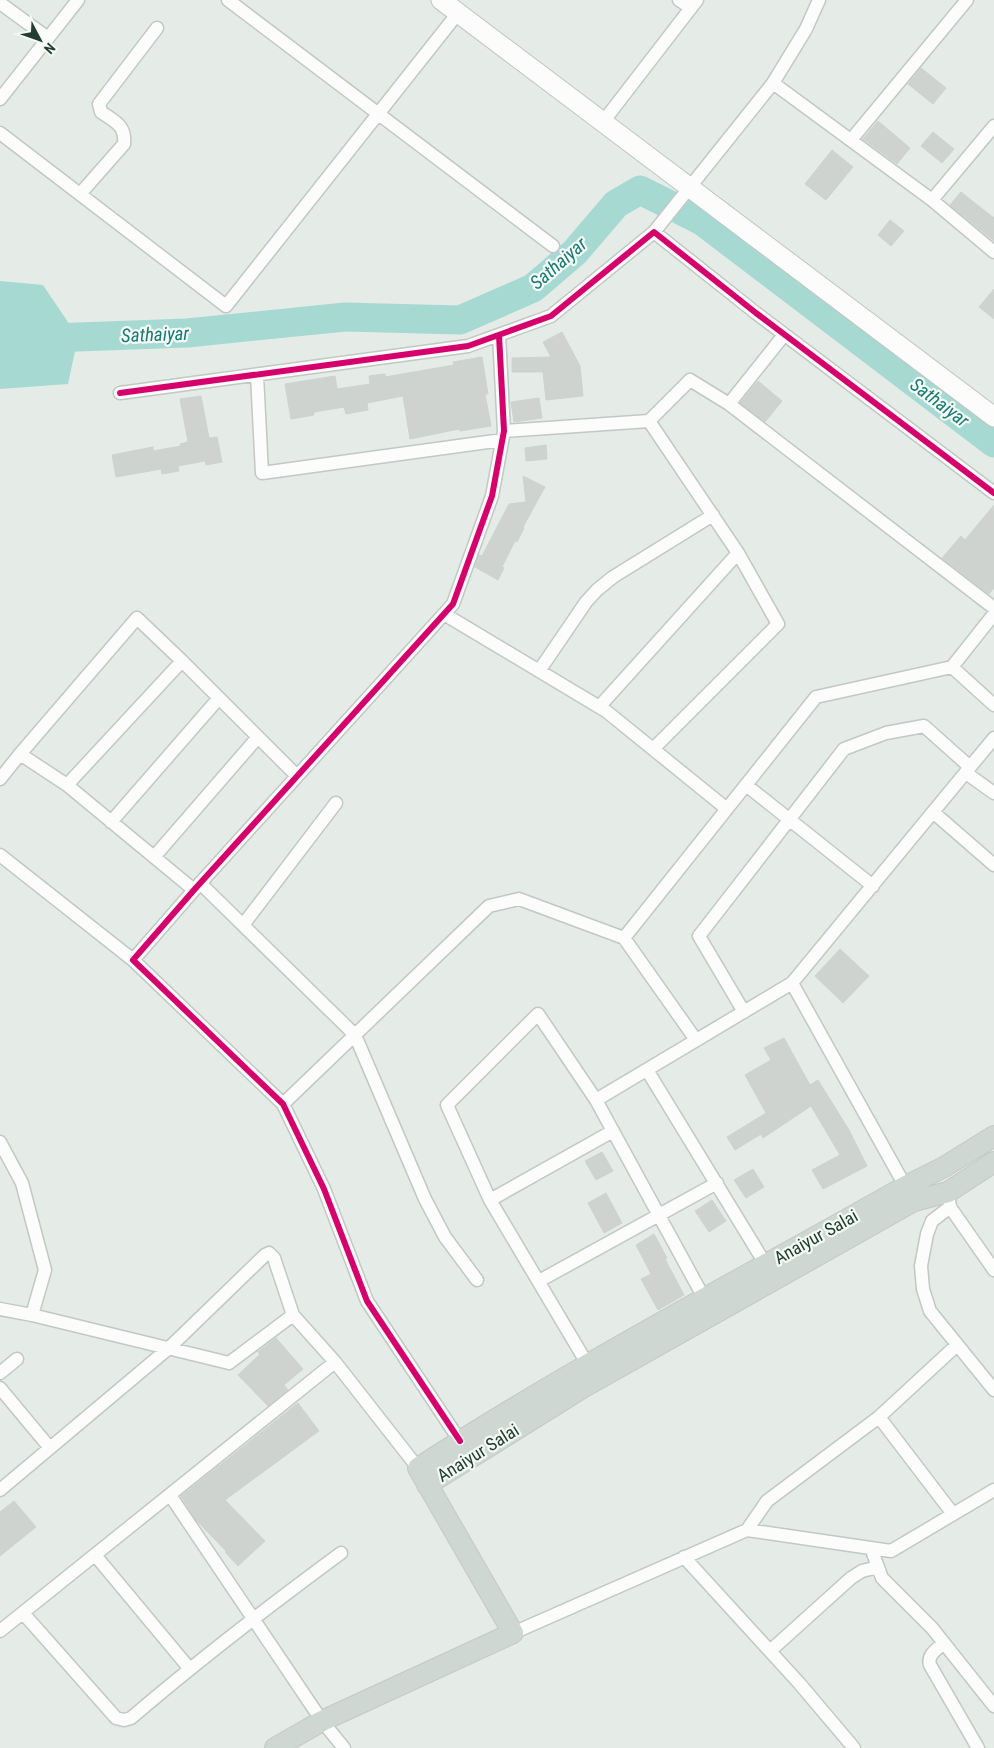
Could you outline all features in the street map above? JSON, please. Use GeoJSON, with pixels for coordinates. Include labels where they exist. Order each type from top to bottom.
{"type":"FeatureCollection","features":[{"type":"Feature","properties":{"kind":"main road","name":"Anaiyur Salai"},"geometry":{"type":"LineString","coordinates":[[423,1476],[584,1387],[910,1194],[944,1167],[994,1136]]}},
{"type":"Feature","properties":{"kind":"main road","name":"Anaiyur Salai"},"geometry":{"type":"LineString","coordinates":[[423,1476],[460,1441],[704,1298],[766,1265],[910,1194],[949,1200],[994,1162]]}},
{"type":"Feature","properties":{"kind":"main road"},"geometry":{"type":"LineString","coordinates":[[275,1748],[322,1721],[513,1633],[423,1476]]}},
{"type":"Feature","properties":{"kind":"street"},"geometry":{"type":"LineString","coordinates":[[0,99],[78,0]]}},
{"type":"Feature","properties":{"kind":"street"},"geometry":{"type":"LineString","coordinates":[[228,0],[554,246]]}},
{"type":"Feature","properties":{"kind":"street"},"geometry":{"type":"LineString","coordinates":[[441,0],[603,122],[685,193],[994,416]]}},
{"type":"Feature","properties":{"kind":"street"},"geometry":{"type":"LineString","coordinates":[[603,122],[694,4],[679,0]]}},
{"type":"Feature","properties":{"kind":"street"},"geometry":{"type":"LineString","coordinates":[[120,392],[468,346],[552,316],[658,228],[774,83],[806,29],[819,0]]}},
{"type":"Feature","properties":{"kind":"street"},"geometry":{"type":"LineString","coordinates":[[851,140],[967,0]]}},
{"type":"Feature","properties":{"kind":"street"},"geometry":{"type":"LineString","coordinates":[[0,3],[48,38]]}},
{"type":"Feature","properties":{"kind":"street"},"geometry":{"type":"LineString","coordinates":[[0,133],[226,306],[458,13]]}},
{"type":"Feature","properties":{"kind":"street"},"geometry":{"type":"LineString","coordinates":[[80,194],[124,144],[125,136],[120,125],[101,112],[99,104],[157,28]]}},
{"type":"Feature","properties":{"kind":"street"},"geometry":{"type":"LineString","coordinates":[[774,83],[932,200],[994,252]]}},
{"type":"Feature","properties":{"kind":"street"},"geometry":{"type":"LineString","coordinates":[[932,200],[994,126]]}},
{"type":"Feature","properties":{"kind":"street"},"geometry":{"type":"LineString","coordinates":[[658,228],[784,335],[994,493]]}},
{"type":"Feature","properties":{"kind":"street"},"geometry":{"type":"LineString","coordinates":[[133,960],[197,886],[453,604],[492,496],[503,436],[499,334]]}},
{"type":"Feature","properties":{"kind":"street"},"geometry":{"type":"LineString","coordinates":[[729,404],[784,335]]}},
{"type":"Feature","properties":{"kind":"street"},"geometry":{"type":"LineString","coordinates":[[257,375],[262,473],[503,436],[649,422],[690,380],[729,404],[994,608]]}},
{"type":"Feature","properties":{"kind":"street"},"geometry":{"type":"LineString","coordinates":[[649,422],[738,553],[778,624],[654,749]]}},
{"type":"Feature","properties":{"kind":"street"},"geometry":{"type":"LineString","coordinates":[[539,671],[586,602],[597,590],[613,577],[713,515]]}},
{"type":"Feature","properties":{"kind":"street"},"geometry":{"type":"LineString","coordinates":[[599,707],[738,553]]}},
{"type":"Feature","properties":{"kind":"street"},"geometry":{"type":"LineString","coordinates":[[444,614],[599,707],[728,809]]}},
{"type":"Feature","properties":{"kind":"street"},"geometry":{"type":"LineString","coordinates":[[624,938],[816,696],[952,667],[994,614]]}},
{"type":"Feature","properties":{"kind":"street"},"geometry":{"type":"LineString","coordinates":[[0,779],[137,618],[298,776]]}},
{"type":"Feature","properties":{"kind":"street"},"geometry":{"type":"LineString","coordinates":[[67,785],[182,661]]}},
{"type":"Feature","properties":{"kind":"street"},"geometry":{"type":"LineString","coordinates":[[952,667],[994,705]]}},
{"type":"Feature","properties":{"kind":"street"},"geometry":{"type":"LineString","coordinates":[[111,822],[218,698]]}},
{"type":"Feature","properties":{"kind":"street"},"geometry":{"type":"LineString","coordinates":[[744,1012],[699,936],[844,749],[886,733],[924,726],[994,793]]}},
{"type":"Feature","properties":{"kind":"street"},"geometry":{"type":"LineString","coordinates":[[154,857],[258,737]]}},
{"type":"Feature","properties":{"kind":"street"},"geometry":{"type":"LineString","coordinates":[[596,1100],[792,983],[994,738]]}},
{"type":"Feature","properties":{"kind":"street"},"geometry":{"type":"LineString","coordinates":[[20,754],[67,785],[154,857],[197,886],[243,925],[355,1034],[425,1199],[445,1237],[477,1280]]}},
{"type":"Feature","properties":{"kind":"street"},"geometry":{"type":"LineString","coordinates":[[746,785],[872,886]]}},
{"type":"Feature","properties":{"kind":"street"},"geometry":{"type":"LineString","coordinates":[[243,925],[336,803]]}},
{"type":"Feature","properties":{"kind":"street"},"geometry":{"type":"LineString","coordinates":[[933,812],[994,865]]}},
{"type":"Feature","properties":{"kind":"street"},"geometry":{"type":"LineString","coordinates":[[0,856],[133,960],[283,1104],[324,1189],[367,1300],[460,1441]]}},
{"type":"Feature","properties":{"kind":"street"},"geometry":{"type":"LineString","coordinates":[[283,1104],[489,906],[519,900],[624,938],[696,1040]]}},
{"type":"Feature","properties":{"kind":"street"},"geometry":{"type":"LineString","coordinates":[[792,983],[910,1194]]}},
{"type":"Feature","properties":{"kind":"street"},"geometry":{"type":"LineString","coordinates":[[588,1365],[490,1200],[447,1106],[538,1014],[596,1100],[704,1298]]}},
{"type":"Feature","properties":{"kind":"street"},"geometry":{"type":"LineString","coordinates":[[648,1070],[766,1265]]}},
{"type":"Feature","properties":{"kind":"street"},"geometry":{"type":"LineString","coordinates":[[490,1200],[613,1131]]}},
{"type":"Feature","properties":{"kind":"street"},"geometry":{"type":"LineString","coordinates":[[0,1142],[22,1183],[45,1270],[32,1314]]}},
{"type":"Feature","properties":{"kind":"street"},"geometry":{"type":"LineString","coordinates":[[539,1282],[717,1183]]}},
{"type":"Feature","properties":{"kind":"street"},"geometry":{"type":"LineString","coordinates":[[994,1270],[949,1200],[932,1220],[927,1234],[921,1266],[923,1289],[930,1311],[994,1390]]}},
{"type":"Feature","properties":{"kind":"street"},"geometry":{"type":"LineString","coordinates":[[0,1490],[169,1348],[269,1253],[274,1258],[293,1315],[335,1362],[423,1476]]}},
{"type":"Feature","properties":{"kind":"street"},"geometry":{"type":"LineString","coordinates":[[0,1309],[32,1314],[230,1363],[293,1315]]}},
{"type":"Feature","properties":{"kind":"street"},"geometry":{"type":"LineString","coordinates":[[747,1530],[767,1500],[879,1417],[957,1346]]}},
{"type":"Feature","properties":{"kind":"street"},"geometry":{"type":"LineString","coordinates":[[0,1374],[17,1359]]}},
{"type":"Feature","properties":{"kind":"street"},"geometry":{"type":"LineString","coordinates":[[0,1632],[335,1362]]}},
{"type":"Feature","properties":{"kind":"street"},"geometry":{"type":"LineString","coordinates":[[0,1388],[50,1448]]}},
{"type":"Feature","properties":{"kind":"street"},"geometry":{"type":"LineString","coordinates":[[879,1417],[954,1514]]}},
{"type":"Feature","properties":{"kind":"street"},"geometry":{"type":"LineString","coordinates":[[513,1633],[747,1530],[891,1551],[994,1490]]}},
{"type":"Feature","properties":{"kind":"street"},"geometry":{"type":"LineString","coordinates":[[170,1495],[322,1721],[344,1748]]}},
{"type":"Feature","properties":{"kind":"street"},"geometry":{"type":"LineString","coordinates":[[870,1548],[882,1578],[932,1628],[994,1706]]}},
{"type":"Feature","properties":{"kind":"street"},"geometry":{"type":"LineString","coordinates":[[23,1613],[116,1718],[124,1720],[131,1718],[189,1668],[341,1553]]}},
{"type":"Feature","properties":{"kind":"street"},"geometry":{"type":"LineString","coordinates":[[95,1555],[189,1668]]}},
{"type":"Feature","properties":{"kind":"street"},"geometry":{"type":"LineString","coordinates":[[684,1557],[770,1651],[854,1748]]}},
{"type":"Feature","properties":{"kind":"street"},"geometry":{"type":"LineString","coordinates":[[770,1651],[851,1578],[862,1571],[878,1566]]}},
{"type":"Feature","properties":{"kind":"street"},"geometry":{"type":"LineString","coordinates":[[944,1643],[930,1656],[930,1665],[978,1748]]}},
{"type":"Feature","properties":{"kind":"water"},"geometry":{"type":"Polygon","coordinates":[[[0,281],[43,285],[78,337],[68,384],[0,389],[0,281]]]}},
{"type":"Feature","properties":{"kind":"building"},"geometry":{"type":"Polygon","coordinates":[[[921,68],[946,88],[933,104],[908,84],[921,68]]]}},
{"type":"Feature","properties":{"kind":"building"},"geometry":{"type":"Polygon","coordinates":[[[878,121],[910,148],[897,164],[863,139],[878,121]]]}},
{"type":"Feature","properties":{"kind":"building"},"geometry":{"type":"Polygon","coordinates":[[[933,132],[954,149],[942,163],[921,146],[933,132]]]}},
{"type":"Feature","properties":{"kind":"building"},"geometry":{"type":"Polygon","coordinates":[[[832,150],[853,167],[826,200],[805,184],[832,150]]]}},
{"type":"Feature","properties":{"kind":"building"},"geometry":{"type":"Polygon","coordinates":[[[961,192],[994,218],[994,241],[950,205],[961,192]]]}},
{"type":"Feature","properties":{"kind":"building"},"geometry":{"type":"Polygon","coordinates":[[[890,220],[904,231],[891,246],[878,235],[890,220]]]}},
{"type":"Feature","properties":{"kind":"building"},"geometry":{"type":"Polygon","coordinates":[[[994,289],[994,319],[979,307],[994,289]]]}},
{"type":"Feature","properties":{"kind":"building"},"geometry":{"type":"Polygon","coordinates":[[[562,332],[580,366],[583,396],[546,400],[543,372],[512,372],[512,358],[551,357],[543,342],[562,332]]]}},
{"type":"Feature","properties":{"kind":"building"},"geometry":{"type":"Polygon","coordinates":[[[482,357],[488,394],[485,394],[491,426],[460,431],[459,429],[410,439],[403,396],[367,403],[368,410],[346,414],[344,407],[314,412],[314,415],[291,419],[285,384],[335,376],[337,389],[370,384],[369,376],[385,374],[385,377],[454,365],[453,362],[482,357]]]}},
{"type":"Feature","properties":{"kind":"building"},"geometry":{"type":"Polygon","coordinates":[[[758,381],[782,401],[765,422],[740,403],[758,381]]]}},
{"type":"Feature","properties":{"kind":"building"},"geometry":{"type":"Polygon","coordinates":[[[201,396],[209,438],[217,437],[222,462],[206,465],[205,461],[178,466],[179,471],[162,474],[161,469],[116,477],[112,455],[153,447],[153,451],[181,446],[180,444],[188,442],[180,399],[201,396]]]}},
{"type":"Feature","properties":{"kind":"building"},"geometry":{"type":"Polygon","coordinates":[[[539,398],[542,418],[514,422],[511,402],[539,398]]]}},
{"type":"Feature","properties":{"kind":"building"},"geometry":{"type":"Polygon","coordinates":[[[546,445],[547,459],[526,461],[525,448],[546,445]]]}},
{"type":"Feature","properties":{"kind":"building"},"geometry":{"type":"Polygon","coordinates":[[[523,476],[545,487],[517,542],[515,541],[502,567],[504,568],[498,580],[475,567],[479,555],[482,556],[509,504],[526,502],[523,476]]]}},
{"type":"Feature","properties":{"kind":"building"},"geometry":{"type":"Polygon","coordinates":[[[994,505],[994,588],[989,594],[942,558],[961,536],[965,540],[994,505]]]}},
{"type":"Feature","properties":{"kind":"building"},"geometry":{"type":"Polygon","coordinates":[[[840,949],[869,976],[843,1003],[815,976],[840,949]]]}},
{"type":"Feature","properties":{"kind":"building"},"geometry":{"type":"Polygon","coordinates":[[[784,1038],[810,1085],[818,1080],[849,1130],[867,1166],[823,1189],[812,1170],[840,1155],[811,1106],[763,1138],[761,1134],[735,1150],[727,1137],[766,1113],[745,1075],[771,1060],[764,1048],[784,1038]]]}},
{"type":"Feature","properties":{"kind":"building"},"geometry":{"type":"Polygon","coordinates":[[[602,1152],[613,1171],[596,1180],[585,1161],[602,1152]]]}},
{"type":"Feature","properties":{"kind":"building"},"geometry":{"type":"Polygon","coordinates":[[[753,1169],[764,1187],[746,1198],[734,1180],[753,1169]]]}},
{"type":"Feature","properties":{"kind":"building"},"geometry":{"type":"Polygon","coordinates":[[[606,1193],[622,1223],[604,1233],[588,1203],[606,1193]]]}},
{"type":"Feature","properties":{"kind":"building"},"geometry":{"type":"Polygon","coordinates":[[[712,1200],[726,1221],[709,1232],[695,1211],[712,1200]]]}},
{"type":"Feature","properties":{"kind":"building"},"geometry":{"type":"Polygon","coordinates":[[[654,1234],[684,1295],[658,1310],[641,1279],[651,1274],[636,1245],[654,1234]]]}},
{"type":"Feature","properties":{"kind":"building"},"geometry":{"type":"Polygon","coordinates":[[[276,1338],[303,1369],[284,1385],[288,1390],[268,1406],[238,1375],[260,1354],[258,1352],[276,1338]]]}},
{"type":"Feature","properties":{"kind":"building"},"geometry":{"type":"Polygon","coordinates":[[[298,1403],[319,1431],[225,1500],[265,1541],[238,1566],[196,1520],[181,1496],[298,1403]]]}},
{"type":"Feature","properties":{"kind":"building"},"geometry":{"type":"Polygon","coordinates":[[[14,1501],[36,1527],[0,1556],[0,1512],[14,1501]]]}},
{"type":"Feature","properties":{"kind":"waterway","name":"Sathaiyar"},"geometry":{"type":"LineString","coordinates":[[0,324],[51,338],[187,333],[345,317],[460,320],[533,288],[575,252],[616,204],[640,190],[702,221],[994,443]]}},
{"type":"Feature","properties":{"kind":"cycle path"},"geometry":{"type":"LineString","coordinates":[[120,393],[468,346],[551,316],[654,232],[756,313],[994,493]]}},
{"type":"Feature","properties":{"kind":"cycle path"},"geometry":{"type":"LineString","coordinates":[[460,1441],[367,1301],[324,1189],[283,1104],[133,960],[453,604],[492,496],[504,431],[499,335]]}}]}
